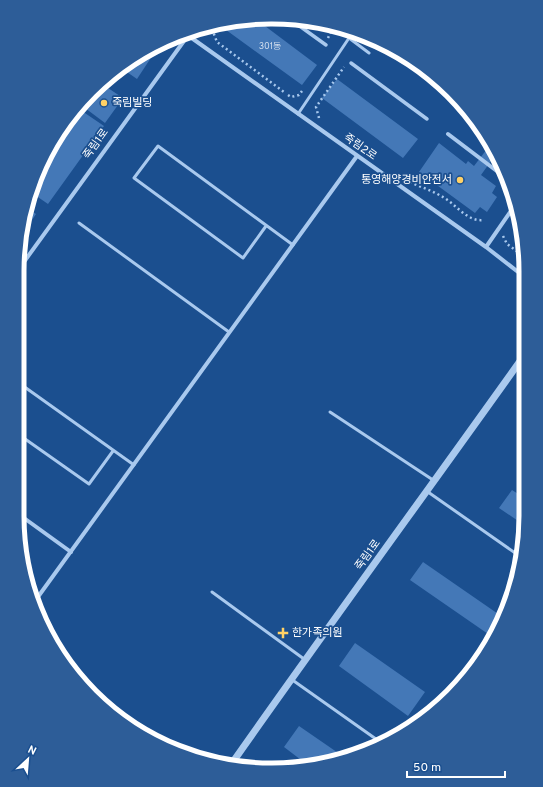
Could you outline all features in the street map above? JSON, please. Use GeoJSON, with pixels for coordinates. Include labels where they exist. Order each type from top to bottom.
{"type":"FeatureCollection","features":[{"type":"Feature","properties":{"kind":"street"},"geometry":{"type":"LineString","coordinates":[[299,26],[326,45]]}},
{"type":"Feature","properties":{"kind":"street","name":"죽림2로"},"geometry":{"type":"LineString","coordinates":[[192,37],[486,247],[519,273]]}},
{"type":"Feature","properties":{"kind":"street","name":"죽림1로"},"geometry":{"type":"LineString","coordinates":[[25,261],[183,40]]}},
{"type":"Feature","properties":{"kind":"street"},"geometry":{"type":"LineString","coordinates":[[351,62],[427,119]]}},
{"type":"Feature","properties":{"kind":"street"},"geometry":{"type":"LineString","coordinates":[[448,134],[497,172]]}},
{"type":"Feature","properties":{"kind":"street"},"geometry":{"type":"LineString","coordinates":[[38,597],[357,156]]}},
{"type":"Feature","properties":{"kind":"street"},"geometry":{"type":"LineString","coordinates":[[486,247],[512,210]]}},
{"type":"Feature","properties":{"kind":"street","name":"죽림1로"},"geometry":{"type":"LineString","coordinates":[[234,760],[304,659],[428,492],[519,363]]}},
{"type":"Feature","properties":{"kind":"street"},"geometry":{"type":"LineString","coordinates":[[24,518],[71,552]]}},
{"type":"Feature","properties":{"kind":"lane"},"geometry":{"type":"LineString","coordinates":[[298,114],[349,38],[369,53]]}},
{"type":"Feature","properties":{"kind":"lane"},"geometry":{"type":"LineString","coordinates":[[266,226],[243,258],[134,178],[158,146],[292,245]]}},
{"type":"Feature","properties":{"kind":"lane"},"geometry":{"type":"LineString","coordinates":[[79,223],[229,332]]}},
{"type":"Feature","properties":{"kind":"lane"},"geometry":{"type":"LineString","coordinates":[[24,387],[134,465]]}},
{"type":"Feature","properties":{"kind":"lane"},"geometry":{"type":"LineString","coordinates":[[330,412],[435,481]]}},
{"type":"Feature","properties":{"kind":"lane"},"geometry":{"type":"LineString","coordinates":[[24,438],[89,484],[113,451]]}},
{"type":"Feature","properties":{"kind":"lane"},"geometry":{"type":"LineString","coordinates":[[428,492],[516,554]]}},
{"type":"Feature","properties":{"kind":"lane"},"geometry":{"type":"LineString","coordinates":[[212,592],[304,659]]}},
{"type":"Feature","properties":{"kind":"lane"},"geometry":{"type":"LineString","coordinates":[[291,679],[376,739]]}},
{"type":"Feature","properties":{"kind":"path"},"geometry":{"type":"LineString","coordinates":[[213,31],[217,42],[291,96],[299,95],[304,89]]}},
{"type":"Feature","properties":{"kind":"path"},"geometry":{"type":"LineString","coordinates":[[325,122],[316,114],[316,107],[345,65],[351,62]]}},
{"type":"Feature","properties":{"kind":"path"},"geometry":{"type":"LineString","coordinates":[[407,180],[444,197],[471,218],[478,221],[483,220]]}},
{"type":"Feature","properties":{"kind":"path"},"geometry":{"type":"LineString","coordinates":[[503,236],[507,244],[518,252]]}},
{"type":"Feature","properties":{"kind":"building"},"geometry":{"type":"Polygon","coordinates":[[[263,25],[317,65],[302,85],[224,29],[263,25]]]}},
{"type":"Feature","properties":{"kind":"building"},"geometry":{"type":"Polygon","coordinates":[[[153,54],[137,79],[126,71],[153,54]]]}},
{"type":"Feature","properties":{"kind":"building"},"geometry":{"type":"Polygon","coordinates":[[[337,79],[418,139],[403,158],[322,98],[337,79]]]}},
{"type":"Feature","properties":{"kind":"building","name":"죽림빌딩"},"geometry":{"type":"Polygon","coordinates":[[[106,87],[123,98],[105,123],[85,108],[106,87]]]}},
{"type":"Feature","properties":{"kind":"building"},"geometry":{"type":"Polygon","coordinates":[[[82,111],[104,126],[48,204],[36,196],[37,192],[57,148],[82,111]]]}},
{"type":"Feature","properties":{"kind":"building","name":"통영해양경비안전서"},"geometry":{"type":"Polygon","coordinates":[[[439,143],[466,164],[468,161],[474,166],[487,149],[492,160],[481,175],[496,186],[492,193],[497,197],[487,212],[480,207],[475,213],[419,172],[439,143]]]}},
{"type":"Feature","properties":{"kind":"building"},"geometry":{"type":"Polygon","coordinates":[[[31,211],[36,214],[29,225],[31,211]]]}},
{"type":"Feature","properties":{"kind":"building"},"geometry":{"type":"Polygon","coordinates":[[[512,490],[519,494],[519,521],[499,508],[512,490]]]}},
{"type":"Feature","properties":{"kind":"building"},"geometry":{"type":"Polygon","coordinates":[[[423,562],[498,614],[488,634],[410,580],[423,562]]]}},
{"type":"Feature","properties":{"kind":"building"},"geometry":{"type":"Polygon","coordinates":[[[355,643],[425,692],[408,716],[339,666],[355,643]]]}},
{"type":"Feature","properties":{"kind":"building"},"geometry":{"type":"Polygon","coordinates":[[[299,726],[339,754],[303,761],[284,747],[299,726]]]}},
{"type":"Feature","properties":{"kind":"place","name":"죽림빌딩"},"geometry":{"type":"Point","coordinates":[104,103]}},
{"type":"Feature","properties":{"kind":"place","name":"통영해양경비안전서"},"geometry":{"type":"Point","coordinates":[460,180]}},
{"type":"Feature","properties":{"kind":"place","name":"한가족의원"},"geometry":{"type":"Point","coordinates":[283,633]}}]}
